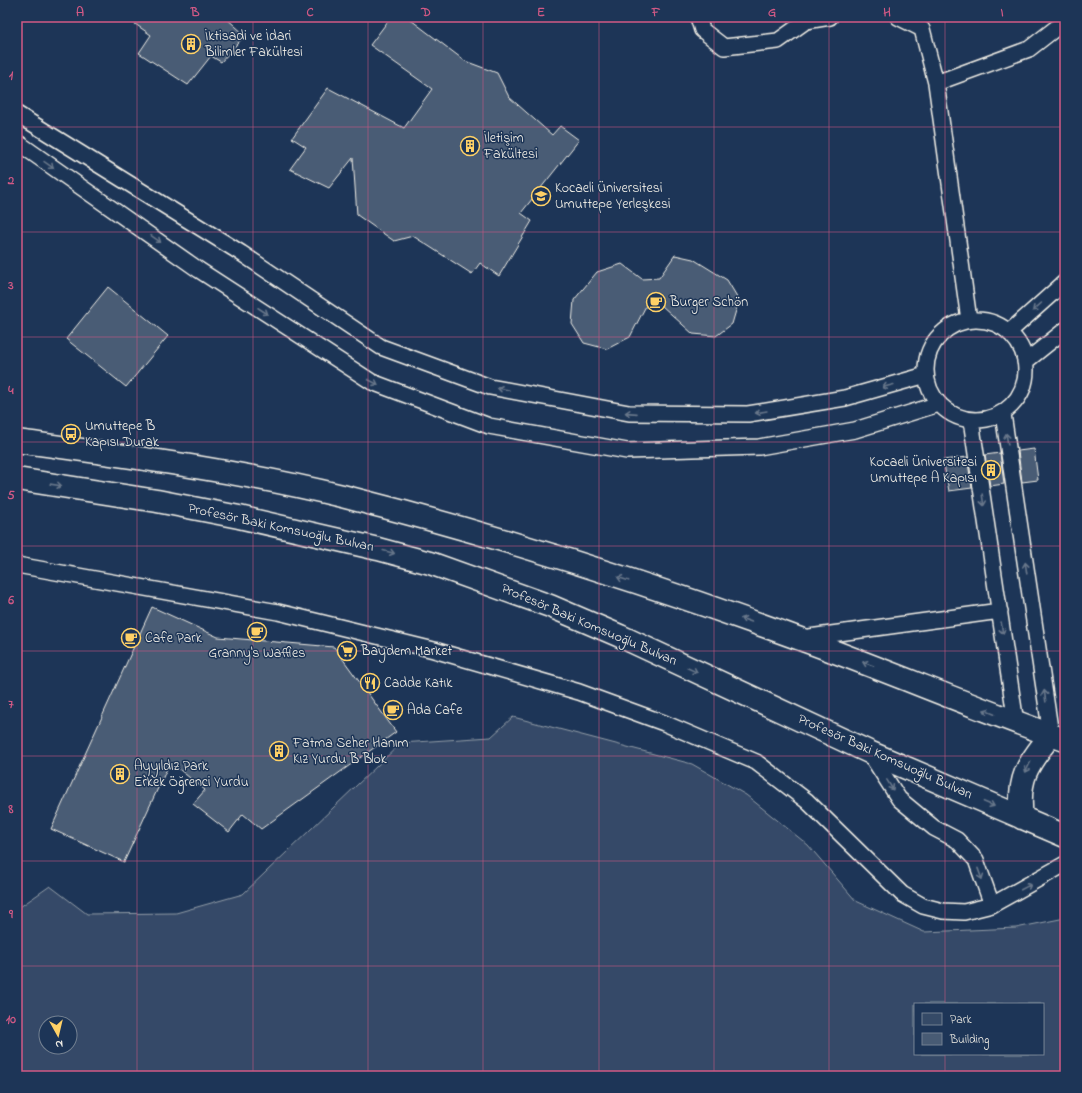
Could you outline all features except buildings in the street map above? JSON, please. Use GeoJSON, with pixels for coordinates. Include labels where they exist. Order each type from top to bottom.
{"type":"FeatureCollection","features":[{"type":"Feature","properties":{"kind":"highway"},"geometry":{"type":"LineString","coordinates":[[17,441],[181,464],[249,476],[340,496],[541,552],[799,638],[881,668],[1016,723],[1058,738],[1028,766],[1022,782],[1020,799],[1022,818]]}},
{"type":"Feature","properties":{"kind":"highway","name":"Profesör Baki Komsuoğlu Bulvarı"},"geometry":{"type":"LineString","coordinates":[[17,479],[157,501],[239,517],[378,549],[430,563],[557,609],[869,752],[1065,836]]}},
{"type":"Feature","properties":{"kind":"lane"},"geometry":{"type":"LineString","coordinates":[[698,17],[702,30],[724,47],[778,41],[803,19],[830,17]]}},
{"type":"Feature","properties":{"kind":"lane"},"geometry":{"type":"LineString","coordinates":[[898,17],[922,29],[936,84],[970,320]]}},
{"type":"Feature","properties":{"kind":"lane"},"geometry":{"type":"LineString","coordinates":[[936,84],[1029,49],[1065,22]]}},
{"type":"Feature","properties":{"kind":"lane"},"geometry":{"type":"LineString","coordinates":[[17,114],[241,253],[381,347],[490,387],[629,413],[748,414],[845,398],[926,375]]}},
{"type":"Feature","properties":{"kind":"lane"},"geometry":{"type":"LineString","coordinates":[[17,142],[200,270],[372,382],[489,426],[627,451],[759,447],[855,430],[939,404]]}},
{"type":"Feature","properties":{"kind":"lane"},"geometry":{"type":"LineString","coordinates":[[1009,332],[1065,282]]}},
{"type":"Feature","properties":{"kind":"lane"},"geometry":{"type":"LineString","coordinates":[[978,320],[994,323],[1009,332],[1026,362],[1025,378],[1013,405],[1003,414],[971,420],[951,413],[939,404],[926,375],[927,358],[934,342],[945,330],[961,322],[978,320]]}},
{"type":"Feature","properties":{"kind":"lane"},"geometry":{"type":"LineString","coordinates":[[1026,362],[1065,330]]}},
{"type":"Feature","properties":{"kind":"lane"},"geometry":{"type":"LineString","coordinates":[[1003,414],[1058,738]]}},
{"type":"Feature","properties":{"kind":"lane"},"geometry":{"type":"LineString","coordinates":[[971,420],[1016,723]]}},
{"type":"Feature","properties":{"kind":"lane"},"geometry":{"type":"LineString","coordinates":[[17,565],[278,612],[434,650],[579,692],[664,723],[756,762],[807,801],[902,894],[923,906],[943,911],[964,912],[992,905],[1065,864]]}},
{"type":"Feature","properties":{"kind":"lane"},"geometry":{"type":"LineString","coordinates":[[799,638],[1000,611]]}},
{"type":"Feature","properties":{"kind":"lane"},"geometry":{"type":"LineString","coordinates":[[869,752],[899,799],[934,828],[957,840],[976,860],[992,905]]}},
{"type":"Feature","properties":{"kind":"green space"},"geometry":{"type":"Polygon","coordinates":[[[513,717],[692,764],[746,795],[808,845],[856,901],[924,932],[1016,928],[1065,918],[1065,1076],[17,1076],[17,909],[50,886],[87,914],[176,913],[243,894],[401,743],[491,737],[513,717]]]}},
{"type":"Feature","properties":{"kind":"place","name":"İktisadi ve İdari Bilimler Fakültesi"},"geometry":{"type":"Point","coordinates":[191,44]}},
{"type":"Feature","properties":{"kind":"place","name":"İletişim Fakültesi"},"geometry":{"type":"Point","coordinates":[470,146]}},
{"type":"Feature","properties":{"kind":"place","name":"Kocaeli Üniversitesi Umuttepe Yerleşkesi"},"geometry":{"type":"Point","coordinates":[541,196]}},
{"type":"Feature","properties":{"kind":"place","name":"Burger Schön"},"geometry":{"type":"Point","coordinates":[656,302]}},
{"type":"Feature","properties":{"kind":"place","name":"Umuttepe B Kapısı Durak"},"geometry":{"type":"Point","coordinates":[71,434]}},
{"type":"Feature","properties":{"kind":"place","name":"Kocaeli Üniversitesi Umuttepe A Kapısı"},"geometry":{"type":"Point","coordinates":[991,470]}},
{"type":"Feature","properties":{"kind":"place","name":"Granny's Waffles"},"geometry":{"type":"Point","coordinates":[257,632]}},
{"type":"Feature","properties":{"kind":"place","name":"Cafe Park"},"geometry":{"type":"Point","coordinates":[131,638]}},
{"type":"Feature","properties":{"kind":"place","name":"Baydem Market"},"geometry":{"type":"Point","coordinates":[347,651]}},
{"type":"Feature","properties":{"kind":"place","name":"Cadde Katık"},"geometry":{"type":"Point","coordinates":[370,683]}},
{"type":"Feature","properties":{"kind":"place","name":"Ada Cafe"},"geometry":{"type":"Point","coordinates":[393,710]}},
{"type":"Feature","properties":{"kind":"place","name":"Fatma Seher Hanım Kız Yurdu B Blok"},"geometry":{"type":"Point","coordinates":[279,751]}},
{"type":"Feature","properties":{"kind":"place","name":"Ayyıldız Park Erkek Öğrenci Yurdu"},"geometry":{"type":"Point","coordinates":[120,774]}}]}
